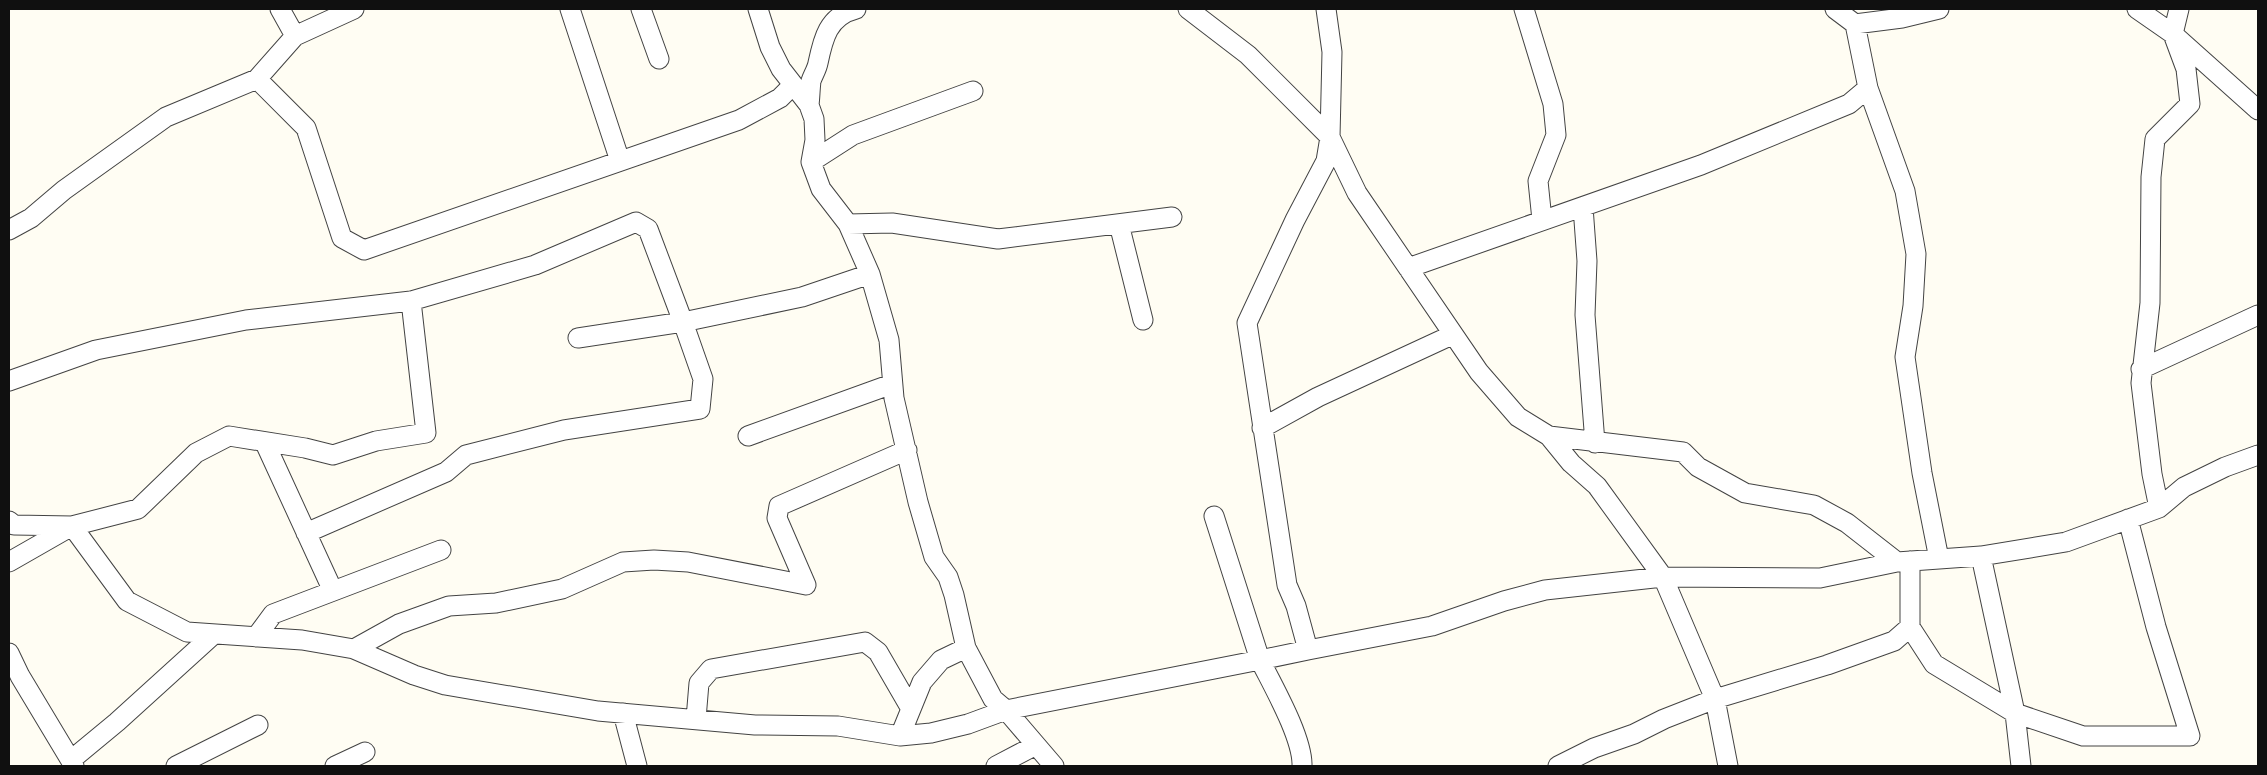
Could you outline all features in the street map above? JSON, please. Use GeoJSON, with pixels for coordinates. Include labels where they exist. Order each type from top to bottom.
{"type":"FeatureCollection","features":[{"type":"Feature","properties":{"kind":"street"},"geometry":{"type":"LineString","coordinates":[[280,9],[295,36]]}},
{"type":"Feature","properties":{"kind":"street"},"geometry":{"type":"LineString","coordinates":[[9,230],[30,218],[64,190],[166,117],[257,79],[295,36],[354,9]]}},
{"type":"Feature","properties":{"kind":"street"},"geometry":{"type":"LineString","coordinates":[[570,9],[620,161]]}},
{"type":"Feature","properties":{"kind":"street"},"geometry":{"type":"LineString","coordinates":[[641,9],[659,59]]}},
{"type":"Feature","properties":{"kind":"street"},"geometry":{"type":"LineString","coordinates":[[758,9],[770,47],[781,69],[809,105]]}},
{"type":"Feature","properties":{"kind":"street"},"geometry":{"type":"LineString","coordinates":[[856,9],[848,11],[836,20],[823,39],[818,65],[812,80],[809,105],[816,130],[811,162],[821,189],[848,224],[870,274],[888,340],[892,384],[918,502],[934,557],[948,577],[954,594],[966,648],[993,699],[1006,710],[1054,766]]}},
{"type":"Feature","properties":{"kind":"street"},"geometry":{"type":"LineString","coordinates":[[1188,9],[1248,55],[1330,138],[1357,193],[1479,372],[1518,417],[1549,436],[1571,464],[1596,486],[1663,577],[1715,698],[1728,766]]}},
{"type":"Feature","properties":{"kind":"street"},"geometry":{"type":"LineString","coordinates":[[1308,650],[1296,606],[1287,585],[1247,323],[1295,220],[1326,161],[1330,138],[1332,52],[1326,9]]}},
{"type":"Feature","properties":{"kind":"street"},"geometry":{"type":"LineString","coordinates":[[1524,9],[1553,104],[1556,135],[1538,181],[1542,220]]}},
{"type":"Feature","properties":{"kind":"street"},"geometry":{"type":"LineString","coordinates":[[1835,9],[1855,24],[1868,88],[1905,191],[1916,254],[1913,306],[1905,357],[1906,371],[1922,472],[1939,559]]}},
{"type":"Feature","properties":{"kind":"street"},"geometry":{"type":"LineString","coordinates":[[1855,24],[1902,18],[1939,9]]}},
{"type":"Feature","properties":{"kind":"street"},"geometry":{"type":"LineString","coordinates":[[2137,9],[2173,34],[2258,110]]}},
{"type":"Feature","properties":{"kind":"street"},"geometry":{"type":"LineString","coordinates":[[2158,508],[2152,474],[2141,369],[2150,303],[2151,177],[2156,139],[2190,104],[2186,69],[2173,34],[2179,9]]}},
{"type":"Feature","properties":{"kind":"street"},"geometry":{"type":"LineString","coordinates":[[257,79],[306,128],[342,238],[364,250],[739,120],[780,98],[793,86]]}},
{"type":"Feature","properties":{"kind":"street"},"geometry":{"type":"LineString","coordinates":[[1408,268],[1701,165],[1749,144],[1805,124],[1849,104],[1868,88]]}},
{"type":"Feature","properties":{"kind":"street"},"geometry":{"type":"LineString","coordinates":[[811,162],[853,135],[972,90]]}},
{"type":"Feature","properties":{"kind":"street"},"geometry":{"type":"LineString","coordinates":[[1583,207],[1587,261],[1585,315],[1595,443]]}},
{"type":"Feature","properties":{"kind":"street"},"geometry":{"type":"LineString","coordinates":[[848,224],[892,223],[998,239],[1172,216]]}},
{"type":"Feature","properties":{"kind":"street"},"geometry":{"type":"LineString","coordinates":[[9,381],[96,350],[237,322],[411,301],[535,265],[636,222],[648,229],[703,379],[700,409],[564,430],[466,455],[446,472],[306,533]]}},
{"type":"Feature","properties":{"kind":"street"},"geometry":{"type":"LineString","coordinates":[[1119,224],[1143,320]]}},
{"type":"Feature","properties":{"kind":"street"},"geometry":{"type":"LineString","coordinates":[[578,338],[683,322],[802,297],[870,274]]}},
{"type":"Feature","properties":{"kind":"street"},"geometry":{"type":"LineString","coordinates":[[9,562],[72,526],[138,509],[196,453],[230,436],[264,443],[305,448],[333,455],[376,441],[426,433],[411,301]]}},
{"type":"Feature","properties":{"kind":"street"},"geometry":{"type":"LineString","coordinates":[[2141,369],[2258,315]]}},
{"type":"Feature","properties":{"kind":"street"},"geometry":{"type":"LineString","coordinates":[[1262,428],[1318,397],[1452,335]]}},
{"type":"Feature","properties":{"kind":"street"},"geometry":{"type":"LineString","coordinates":[[748,436],[892,384]]}},
{"type":"Feature","properties":{"kind":"street"},"geometry":{"type":"LineString","coordinates":[[1549,436],[1683,452],[1698,467],[1745,493],[1814,505],[1847,523],[1904,561]]}},
{"type":"Feature","properties":{"kind":"street"},"geometry":{"type":"LineString","coordinates":[[264,443],[333,591]]}},
{"type":"Feature","properties":{"kind":"street"},"geometry":{"type":"LineString","coordinates":[[354,649],[399,624],[449,606],[496,603],[562,589],[623,562],[654,560],[688,562],[806,585],[777,518],[779,506],[908,450]]}},
{"type":"Feature","properties":{"kind":"street"},"geometry":{"type":"LineString","coordinates":[[72,526],[126,601],[187,632],[302,640],[354,649],[414,675],[445,685],[598,711],[755,725],[838,726],[900,736],[930,733],[968,724],[1006,710],[1432,626],[1504,601],[1545,590],[1663,577],[1820,578],[1904,561],[1981,556],[2066,542],[2158,508],[2184,487],[2225,467],[2258,454]]}},
{"type":"Feature","properties":{"kind":"street"},"geometry":{"type":"LineString","coordinates":[[1214,516],[1260,660],[1287,715],[1299,748],[1302,766]]}},
{"type":"Feature","properties":{"kind":"street"},"geometry":{"type":"LineString","coordinates":[[1904,561],[1910,627],[1934,664],[2015,713],[2083,736],[2190,736],[2156,627],[2128,519]]}},
{"type":"Feature","properties":{"kind":"street"},"geometry":{"type":"LineString","coordinates":[[9,522],[14,525],[72,526]]}},
{"type":"Feature","properties":{"kind":"street"},"geometry":{"type":"LineString","coordinates":[[256,637],[273,614],[441,550]]}},
{"type":"Feature","properties":{"kind":"street"},"geometry":{"type":"LineString","coordinates":[[1981,556],[2015,713],[2021,766]]}},
{"type":"Feature","properties":{"kind":"street"},"geometry":{"type":"LineString","coordinates":[[1558,766],[1594,748],[1634,734],[1664,719],[1715,698],[1827,665],[1894,641],[1910,627]]}},
{"type":"Feature","properties":{"kind":"street"},"geometry":{"type":"LineString","coordinates":[[9,653],[20,676],[73,763],[214,634]]}},
{"type":"Feature","properties":{"kind":"street"},"geometry":{"type":"LineString","coordinates":[[696,719],[699,683],[711,669],[865,642],[878,652],[911,709]]}},
{"type":"Feature","properties":{"kind":"street"},"geometry":{"type":"LineString","coordinates":[[900,736],[922,682],[941,660],[966,648]]}},
{"type":"Feature","properties":{"kind":"street"},"geometry":{"type":"LineString","coordinates":[[623,713],[637,766]]}},
{"type":"Feature","properties":{"kind":"street"},"geometry":{"type":"LineString","coordinates":[[176,766],[258,725]]}},
{"type":"Feature","properties":{"kind":"street"},"geometry":{"type":"LineString","coordinates":[[996,766],[1036,745]]}},
{"type":"Feature","properties":{"kind":"street"},"geometry":{"type":"LineString","coordinates":[[335,766],[365,752]]}}]}
